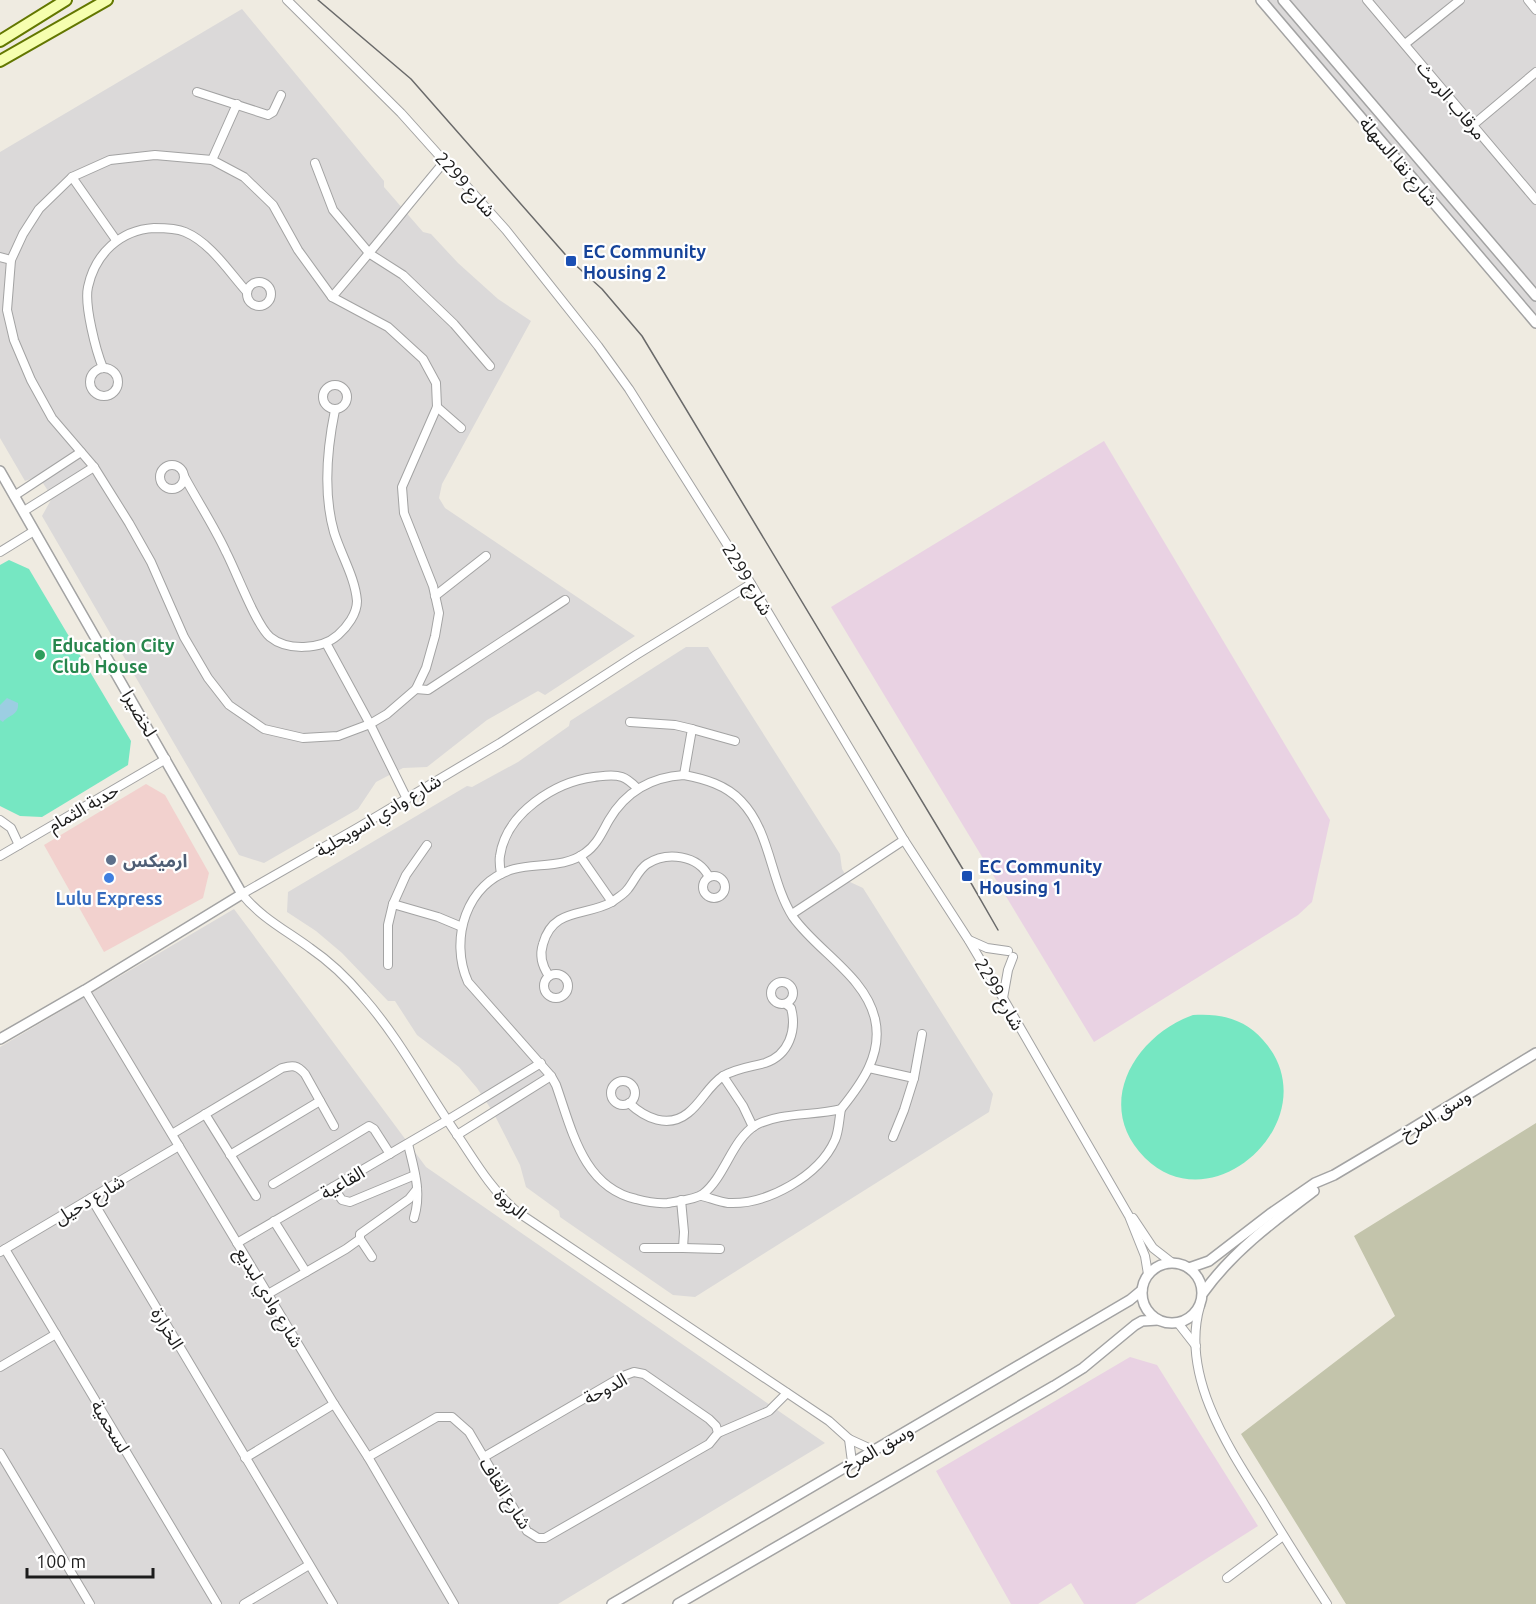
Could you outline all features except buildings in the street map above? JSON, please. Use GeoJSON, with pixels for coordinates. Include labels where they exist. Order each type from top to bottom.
{"type":"FeatureCollection","features":[{"type":"Feature","properties":{"kind":"main road"},"geometry":{"type":"LineString","coordinates":[[0,41],[66,0]]}},
{"type":"Feature","properties":{"kind":"main road"},"geometry":{"type":"LineString","coordinates":[[0,61],[107,0]]}},
{"type":"Feature","properties":{"kind":"street","name":"شارع 2299"},"geometry":{"type":"LineString","coordinates":[[287,0],[445,160],[506,230],[629,389],[687,479],[904,840],[1003,998],[1129,1216],[1145,1256],[1148,1274]]}},
{"type":"Feature","properties":{"kind":"street","name":"شارع نقا السهلة"},"geometry":{"type":"LineString","coordinates":[[1261,0],[1536,322]]}},
{"type":"Feature","properties":{"kind":"street","name":"شارع نقا السهلة"},"geometry":{"type":"LineString","coordinates":[[1283,0],[1536,296]]}},
{"type":"Feature","properties":{"kind":"street","name":"مرقاب الرمث"},"geometry":{"type":"LineString","coordinates":[[1367,0],[1536,200]]}},
{"type":"Feature","properties":{"kind":"street"},"geometry":{"type":"LineString","coordinates":[[1405,44],[1460,0]]}},
{"type":"Feature","properties":{"kind":"street"},"geometry":{"type":"LineString","coordinates":[[1528,0],[1536,10]]}},
{"type":"Feature","properties":{"kind":"street"},"geometry":{"type":"LineString","coordinates":[[1473,125],[1536,72]]}},
{"type":"Feature","properties":{"kind":"street"},"geometry":{"type":"LineString","coordinates":[[197,92],[268,114],[273,112],[281,95]]}},
{"type":"Feature","properties":{"kind":"street"},"geometry":{"type":"LineString","coordinates":[[213,160],[237,104]]}},
{"type":"Feature","properties":{"kind":"street"},"geometry":{"type":"LineString","coordinates":[[155,155],[213,160],[244,177],[273,205],[298,250],[332,297],[388,327],[423,359],[436,383],[437,407],[402,487],[404,513],[434,586],[439,613],[426,668],[416,689],[387,714],[370,724],[338,736],[303,738],[264,729],[229,705],[207,678],[184,636],[151,562],[129,523],[93,467],[52,418],[31,380],[14,340],[7,310],[11,260],[23,234],[39,209],[72,177],[110,160],[122,158],[155,155]]}},
{"type":"Feature","properties":{"kind":"street"},"geometry":{"type":"LineString","coordinates":[[332,297],[370,254],[392,223],[445,160]]}},
{"type":"Feature","properties":{"kind":"street"},"geometry":{"type":"LineString","coordinates":[[315,163],[333,210],[370,254],[403,274],[454,324],[490,366]]}},
{"type":"Feature","properties":{"kind":"street"},"geometry":{"type":"LineString","coordinates":[[72,177],[116,240]]}},
{"type":"Feature","properties":{"kind":"street"},"geometry":{"type":"LineString","coordinates":[[103,368],[97,354],[89,310],[88,289],[97,262],[116,240],[139,229],[165,228],[185,232],[204,245],[237,281],[249,289]]}},
{"type":"Feature","properties":{"kind":"street"},"geometry":{"type":"LineString","coordinates":[[0,257],[11,260]]}},
{"type":"Feature","properties":{"kind":"street"},"geometry":{"type":"LineString","coordinates":[[93,372],[103,368],[111,369],[117,375],[117,388],[113,393],[107,396],[96,393],[90,383],[97,354]]}},
{"type":"Feature","properties":{"kind":"street"},"geometry":{"type":"LineString","coordinates":[[437,407],[461,428]]}},
{"type":"Feature","properties":{"kind":"street"},"geometry":{"type":"LineString","coordinates":[[184,476],[182,484],[170,489],[162,485],[160,481],[161,472],[167,466],[176,465],[180,468],[225,549],[269,636],[286,646],[307,647],[326,643],[335,638],[349,624],[357,604],[354,582],[336,538],[329,506],[329,439],[334,410]]}},
{"type":"Feature","properties":{"kind":"street"},"geometry":{"type":"LineString","coordinates":[[14,496],[81,452]]}},
{"type":"Feature","properties":{"kind":"street"},"geometry":{"type":"LineString","coordinates":[[24,511],[93,467]]}},
{"type":"Feature","properties":{"kind":"street","name":"لخضيرا"},"geometry":{"type":"LineString","coordinates":[[0,471],[242,894]]}},
{"type":"Feature","properties":{"kind":"street"},"geometry":{"type":"LineString","coordinates":[[36,483],[45,489],[45,497]]}},
{"type":"Feature","properties":{"kind":"street"},"geometry":{"type":"LineString","coordinates":[[178,487],[194,494]]}},
{"type":"Feature","properties":{"kind":"street"},"geometry":{"type":"LineString","coordinates":[[0,552],[34,531]]}},
{"type":"Feature","properties":{"kind":"street"},"geometry":{"type":"LineString","coordinates":[[435,596],[486,556]]}},
{"type":"Feature","properties":{"kind":"street","name":"شارع وادي اسويحلية"},"geometry":{"type":"LineString","coordinates":[[0,1039],[500,743],[751,584]]}},
{"type":"Feature","properties":{"kind":"street"},"geometry":{"type":"LineString","coordinates":[[416,689],[428,690],[565,600]]}},
{"type":"Feature","properties":{"kind":"street"},"geometry":{"type":"LineString","coordinates":[[326,643],[407,799]]}},
{"type":"Feature","properties":{"kind":"street"},"geometry":{"type":"LineString","coordinates":[[630,722],[675,725],[735,741]]}},
{"type":"Feature","properties":{"kind":"street"},"geometry":{"type":"LineString","coordinates":[[684,775],[692,729]]}},
{"type":"Feature","properties":{"kind":"street","name":"حدبة الثمام"},"geometry":{"type":"LineString","coordinates":[[0,856],[166,759]]}},
{"type":"Feature","properties":{"kind":"street"},"geometry":{"type":"LineString","coordinates":[[501,874],[500,853],[505,840],[521,815],[542,797],[557,788],[579,780],[614,775],[624,778],[637,788]]}},
{"type":"Feature","properties":{"kind":"street"},"geometry":{"type":"LineString","coordinates":[[684,775],[723,787],[749,811],[765,842],[785,903],[807,935],[859,989],[872,1009],[878,1038],[869,1068],[858,1088],[841,1109],[838,1131],[830,1149],[804,1177],[790,1186],[771,1196],[740,1203],[726,1203],[702,1196],[662,1203],[647,1203],[625,1197],[606,1186],[588,1166],[582,1155],[551,1076],[486,1005],[468,982],[460,962],[459,942],[462,927],[468,910],[488,882],[501,874],[526,866],[566,862],[580,856],[595,844],[617,807],[637,788],[661,778],[684,775]]}},
{"type":"Feature","properties":{"kind":"street"},"geometry":{"type":"LineString","coordinates":[[0,820],[11,828],[19,845]]}},
{"type":"Feature","properties":{"kind":"street"},"geometry":{"type":"LineString","coordinates":[[792,914],[904,840]]}},
{"type":"Feature","properties":{"kind":"street"},"geometry":{"type":"LineString","coordinates":[[388,965],[388,925],[393,904],[406,875],[427,845]]}},
{"type":"Feature","properties":{"kind":"street"},"geometry":{"type":"LineString","coordinates":[[580,856],[612,902]]}},
{"type":"Feature","properties":{"kind":"street"},"geometry":{"type":"LineString","coordinates":[[549,976],[542,964],[541,956],[544,941],[551,926],[564,917],[604,907],[612,902],[627,889],[643,868],[663,857],[676,856],[689,859],[706,870],[709,877]]}},
{"type":"Feature","properties":{"kind":"street","name":"الربوة"},"geometry":{"type":"LineString","coordinates":[[242,894],[253,908],[312,949],[362,995],[380,1018],[487,1181],[501,1198],[516,1211],[829,1421],[849,1440],[873,1450]]}},
{"type":"Feature","properties":{"kind":"street"},"geometry":{"type":"LineString","coordinates":[[393,904],[438,917],[462,927]]}},
{"type":"Feature","properties":{"kind":"street"},"geometry":{"type":"LineString","coordinates":[[968,939],[987,948],[1011,954],[1003,998]]}},
{"type":"Feature","properties":{"kind":"street","name":"شارع وادي لبديع"},"geometry":{"type":"LineString","coordinates":[[85,990],[368,1457],[454,1604]]}},
{"type":"Feature","properties":{"kind":"street"},"geometry":{"type":"LineString","coordinates":[[629,1103],[641,1114],[659,1121],[679,1119],[687,1114],[710,1085],[723,1076],[736,1069],[771,1060],[783,1051],[794,1027],[791,1008],[786,1004]]}},
{"type":"Feature","properties":{"kind":"street"},"geometry":{"type":"LineString","coordinates":[[893,1137],[914,1078],[922,1034]]}},
{"type":"Feature","properties":{"kind":"street","name":"وسق المرخ"},"geometry":{"type":"LineString","coordinates":[[1203,1293],[1221,1270],[1274,1221],[1334,1175],[1536,1053]]}},
{"type":"Feature","properties":{"kind":"street","name":"القاعية"},"geometry":{"type":"LineString","coordinates":[[237,1243],[408,1144],[541,1063]]}},
{"type":"Feature","properties":{"kind":"street"},"geometry":{"type":"LineString","coordinates":[[172,1134],[282,1068],[293,1065],[299,1067],[305,1074],[334,1126]]}},
{"type":"Feature","properties":{"kind":"street"},"geometry":{"type":"LineString","coordinates":[[869,1068],[914,1078]]}},
{"type":"Feature","properties":{"kind":"street"},"geometry":{"type":"LineString","coordinates":[[457,1135],[551,1076]]}},
{"type":"Feature","properties":{"kind":"street"},"geometry":{"type":"LineString","coordinates":[[723,1076],[743,1106],[753,1127]]}},
{"type":"Feature","properties":{"kind":"street"},"geometry":{"type":"LineString","coordinates":[[230,1155],[320,1101]]}},
{"type":"Feature","properties":{"kind":"street"},"geometry":{"type":"LineString","coordinates":[[479,1101],[487,1109],[486,1116]]}},
{"type":"Feature","properties":{"kind":"street"},"geometry":{"type":"LineString","coordinates":[[702,1196],[718,1177],[745,1134],[753,1127],[776,1119],[841,1109]]}},
{"type":"Feature","properties":{"kind":"street"},"geometry":{"type":"LineString","coordinates":[[205,1114],[255,1196]]}},
{"type":"Feature","properties":{"kind":"street"},"geometry":{"type":"LineString","coordinates":[[273,1184],[369,1126],[374,1129],[390,1154]]}},
{"type":"Feature","properties":{"kind":"street"},"geometry":{"type":"LineString","coordinates":[[408,1144],[417,1189],[418,1204],[414,1218]]}},
{"type":"Feature","properties":{"kind":"street","name":"شارع دحيل"},"geometry":{"type":"LineString","coordinates":[[3,1250],[179,1146]]}},
{"type":"Feature","properties":{"kind":"street"},"geometry":{"type":"LineString","coordinates":[[333,1187],[342,1200],[350,1202],[415,1175]]}},
{"type":"Feature","properties":{"kind":"street","name":"وسق المرخ"},"geometry":{"type":"LineString","coordinates":[[1189,1268],[1209,1261],[1315,1183],[1334,1175]]}},
{"type":"Feature","properties":{"kind":"street"},"geometry":{"type":"LineString","coordinates":[[268,1294],[360,1239],[362,1232],[409,1199],[417,1189]]}},
{"type":"Feature","properties":{"kind":"street","name":"الخرارة"},"geometry":{"type":"LineString","coordinates":[[91,1198],[333,1604]]}},
{"type":"Feature","properties":{"kind":"street"},"geometry":{"type":"LineString","coordinates":[[681,1200],[683,1248]]}},
{"type":"Feature","properties":{"kind":"street","name":"شارع 2299"},"geometry":{"type":"LineString","coordinates":[[1129,1216],[1153,1248],[1171,1262]]}},
{"type":"Feature","properties":{"kind":"street"},"geometry":{"type":"LineString","coordinates":[[274,1221],[306,1272]]}},
{"type":"Feature","properties":{"kind":"street"},"geometry":{"type":"LineString","coordinates":[[360,1239],[372,1257]]}},
{"type":"Feature","properties":{"kind":"street"},"geometry":{"type":"LineString","coordinates":[[644,1248],[720,1249]]}},
{"type":"Feature","properties":{"kind":"street","name":"لسحمية"},"geometry":{"type":"LineString","coordinates":[[3,1250],[56,1334],[217,1604]]}},
{"type":"Feature","properties":{"kind":"street"},"geometry":{"type":"LineString","coordinates":[[1200,1306],[1191,1317],[1178,1323],[1158,1320],[1145,1307],[1142,1290],[1148,1274],[1154,1268],[1171,1262],[1189,1268],[1197,1274],[1203,1293],[1196,1326],[1196,1346],[1204,1388],[1220,1431],[1327,1604]]}},
{"type":"Feature","properties":{"kind":"street","name":"وسق المرخ"},"geometry":{"type":"LineString","coordinates":[[612,1604],[1130,1300],[1142,1290]]}},
{"type":"Feature","properties":{"kind":"street","name":"وسق المرخ"},"geometry":{"type":"LineString","coordinates":[[678,1604],[1054,1386],[1096,1357],[1135,1325],[1142,1321],[1158,1320]]}},
{"type":"Feature","properties":{"kind":"street"},"geometry":{"type":"LineString","coordinates":[[1178,1323],[1196,1346]]}},
{"type":"Feature","properties":{"kind":"street"},"geometry":{"type":"LineString","coordinates":[[0,1367],[56,1334]]}},
{"type":"Feature","properties":{"kind":"street","name":"الدوحة"},"geometry":{"type":"LineString","coordinates":[[484,1457],[623,1376],[634,1372],[644,1374],[713,1422],[717,1436]]}},
{"type":"Feature","properties":{"kind":"street"},"geometry":{"type":"LineString","coordinates":[[717,1436],[769,1412],[787,1393]]}},
{"type":"Feature","properties":{"kind":"street"},"geometry":{"type":"LineString","coordinates":[[246,1458],[334,1404]]}},
{"type":"Feature","properties":{"kind":"street","name":"شارع الغاف"},"geometry":{"type":"LineString","coordinates":[[368,1457],[418,1426],[437,1417],[452,1417],[463,1425],[527,1531],[538,1538],[545,1538],[717,1436]]}},
{"type":"Feature","properties":{"kind":"street"},"geometry":{"type":"LineString","coordinates":[[849,1440],[852,1462]]}},
{"type":"Feature","properties":{"kind":"street"},"geometry":{"type":"LineString","coordinates":[[0,1453],[90,1604]]}},
{"type":"Feature","properties":{"kind":"street"},"geometry":{"type":"LineString","coordinates":[[1227,1578],[1283,1536]]}},
{"type":"Feature","properties":{"kind":"street"},"geometry":{"type":"LineString","coordinates":[[244,1604],[309,1565]]}},
{"type":"Feature","properties":{"kind":"shaded area"},"geometry":{"type":"Polygon","coordinates":[[[1255,0],[1536,0],[1536,323],[1255,0]]]}},
{"type":"Feature","properties":{"kind":"shaded area"},"geometry":{"type":"Polygon","coordinates":[[[242,9],[384,181],[384,187],[423,232],[431,234],[458,263],[498,299],[531,321],[442,484],[439,498],[445,508],[635,636],[545,695],[538,691],[487,720],[427,767],[403,768],[376,782],[358,809],[264,863],[239,855],[42,516],[52,498],[50,494],[41,480],[36,477],[25,481],[0,438],[0,152],[242,9]]]}},
{"type":"Feature","properties":{"kind":"shaded area"},"geometry":{"type":"Polygon","coordinates":[[[1104,441],[1330,820],[1312,902],[1298,915],[1094,1042],[831,607],[1104,441]]]}},
{"type":"Feature","properties":{"kind":"shaded area"},"geometry":{"type":"Polygon","coordinates":[[[686,647],[708,647],[840,854],[842,869],[850,882],[863,888],[993,1094],[989,1112],[695,1297],[673,1295],[560,1217],[559,1211],[526,1187],[520,1165],[493,1112],[459,1067],[417,1035],[395,1001],[388,1001],[342,953],[316,931],[287,912],[288,892],[467,786],[472,787],[518,762],[569,726],[570,721],[686,647]]]}},
{"type":"Feature","properties":{"kind":"shaded area"},"geometry":{"type":"Polygon","coordinates":[[[146,784],[165,795],[209,873],[203,898],[104,952],[44,845],[146,784]]]}},
{"type":"Feature","properties":{"kind":"shaded area"},"geometry":{"type":"Polygon","coordinates":[[[234,909],[426,1167],[825,1443],[558,1604],[0,1604],[0,1047],[234,909]]]}},
{"type":"Feature","properties":{"kind":"shaded area"},"geometry":{"type":"Polygon","coordinates":[[[1536,1123],[1536,1604],[1346,1604],[1241,1434],[1395,1316],[1354,1236],[1536,1123]]]}},
{"type":"Feature","properties":{"kind":"shaded area"},"geometry":{"type":"Polygon","coordinates":[[[1130,1357],[1157,1365],[1258,1526],[1135,1604],[1084,1604],[1071,1583],[1038,1604],[1011,1604],[936,1471],[1130,1357]]]}},
{"type":"Feature","properties":{"kind":"green space","name":"Education City Club House"},"geometry":{"type":"Polygon","coordinates":[[[9,560],[29,569],[131,741],[128,765],[42,817],[20,816],[0,806],[0,565],[9,560]]]}},
{"type":"Feature","properties":{"kind":"green space"},"geometry":{"type":"Polygon","coordinates":[[[1193,1015],[1222,1016],[1240,1022],[1256,1033],[1263,1040],[1280,1069],[1283,1100],[1274,1128],[1256,1153],[1231,1171],[1203,1179],[1173,1176],[1145,1158],[1130,1138],[1122,1117],[1122,1095],[1127,1075],[1138,1056],[1153,1039],[1172,1025],[1193,1015]]]}},
{"type":"Feature","properties":{"kind":"water"},"geometry":{"type":"Polygon","coordinates":[[[7,698],[18,703],[18,707],[15,713],[3,722],[0,720],[0,705],[7,698]]]}},
{"type":"Feature","properties":{"kind":"tram line"},"geometry":{"type":"LineString","coordinates":[[318,0],[411,79],[571,261],[602,289],[642,336],[998,930]]}},
{"type":"Feature","properties":{"kind":"place","name":"EC Community Housing 2"},"geometry":{"type":"Point","coordinates":[571,261]}},
{"type":"Feature","properties":{"kind":"place","name":"Education City Club House"},"geometry":{"type":"Point","coordinates":[40,655]}},
{"type":"Feature","properties":{"kind":"place","name":"ارميكس"},"geometry":{"type":"Point","coordinates":[111,860]}},
{"type":"Feature","properties":{"kind":"place","name":"EC Community Housing 1"},"geometry":{"type":"Point","coordinates":[967,876]}},
{"type":"Feature","properties":{"kind":"place","name":"Lulu Express"},"geometry":{"type":"Point","coordinates":[109,878]}}]}
